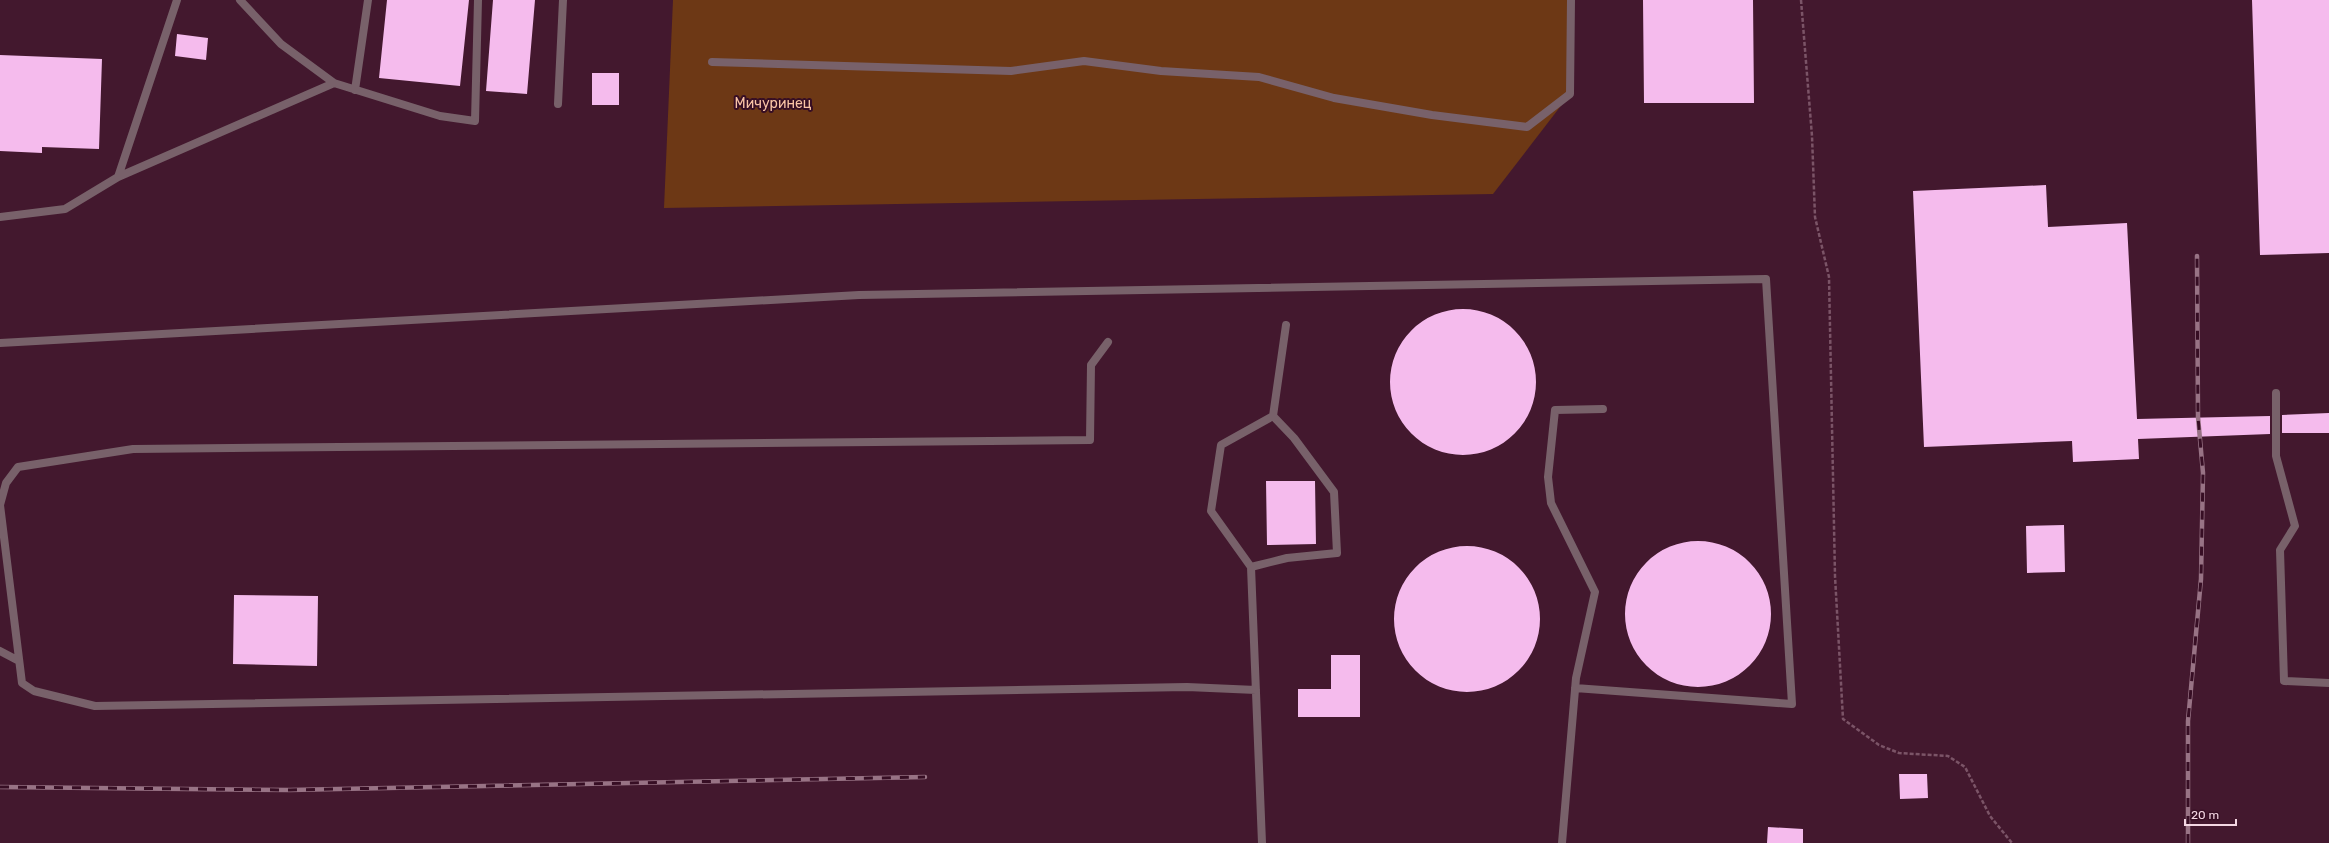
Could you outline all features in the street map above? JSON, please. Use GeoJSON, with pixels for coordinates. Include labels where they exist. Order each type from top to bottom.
{"type":"FeatureCollection","features":[{"type":"Feature","properties":{"kind":"lane"},"geometry":{"type":"LineString","coordinates":[[118,177],[178,0]]}},
{"type":"Feature","properties":{"kind":"lane"},"geometry":{"type":"LineString","coordinates":[[240,0],[281,44],[334,83],[440,116],[475,121],[478,0]]}},
{"type":"Feature","properties":{"kind":"lane"},"geometry":{"type":"LineString","coordinates":[[355,90],[368,0]]}},
{"type":"Feature","properties":{"kind":"lane"},"geometry":{"type":"LineString","coordinates":[[558,104],[563,0]]}},
{"type":"Feature","properties":{"kind":"lane"},"geometry":{"type":"LineString","coordinates":[[712,62],[1011,71],[1084,61],[1161,71],[1259,77],[1334,98],[1432,115],[1526,127],[1570,94],[1571,0]]}},
{"type":"Feature","properties":{"kind":"lane"},"geometry":{"type":"LineString","coordinates":[[0,216],[65,209],[118,177],[334,83]]}},
{"type":"Feature","properties":{"kind":"lane"},"geometry":{"type":"LineString","coordinates":[[0,343],[859,295],[1766,279],[1792,704],[1575,688]]}},
{"type":"Feature","properties":{"kind":"lane"},"geometry":{"type":"LineString","coordinates":[[1273,416],[1286,325]]}},
{"type":"Feature","properties":{"kind":"lane"},"geometry":{"type":"LineString","coordinates":[[1108,342],[1091,365],[1090,440],[132,450],[18,467],[6,483],[0,505],[22,683],[34,691],[94,706],[1187,686],[1256,690]]}},
{"type":"Feature","properties":{"kind":"lane"},"geometry":{"type":"LineString","coordinates":[[2276,393],[2276,456],[2295,526],[2280,550],[2284,681],[2329,683]]}},
{"type":"Feature","properties":{"kind":"lane"},"geometry":{"type":"LineString","coordinates":[[1562,843],[1575,688],[1595,592],[1551,503],[1548,477],[1555,410],[1602,409]]}},
{"type":"Feature","properties":{"kind":"lane"},"geometry":{"type":"LineString","coordinates":[[1251,567],[1288,558],[1337,553],[1334,492],[1294,438],[1273,416]]}},
{"type":"Feature","properties":{"kind":"lane"},"geometry":{"type":"LineString","coordinates":[[1262,843],[1251,567],[1211,511],[1221,445],[1273,416]]}},
{"type":"Feature","properties":{"kind":"lane"},"geometry":{"type":"LineString","coordinates":[[0,651],[19,661]]}},
{"type":"Feature","properties":{"kind":"path"},"geometry":{"type":"LineString","coordinates":[[1801,0],[1812,136],[1815,217],[1829,277],[1835,576],[1844,719],[1879,745],[1900,753],[1948,756],[1965,767],[1990,816],[2012,843]]}},
{"type":"Feature","properties":{"kind":"green space","name":"Мичуринец"},"geometry":{"type":"Polygon","coordinates":[[[673,0],[1571,0],[1570,94],[1493,194],[664,208],[673,0]]]}},
{"type":"Feature","properties":{"kind":"building"},"geometry":{"type":"Polygon","coordinates":[[[387,0],[469,0],[460,86],[379,78],[387,0]]]}},
{"type":"Feature","properties":{"kind":"building"},"geometry":{"type":"Polygon","coordinates":[[[493,0],[535,0],[527,94],[486,91],[493,0]]]}},
{"type":"Feature","properties":{"kind":"building"},"geometry":{"type":"Polygon","coordinates":[[[1643,0],[1753,0],[1754,103],[1644,103],[1643,0]]]}},
{"type":"Feature","properties":{"kind":"building"},"geometry":{"type":"Polygon","coordinates":[[[2252,0],[2329,0],[2329,253],[2260,255],[2252,0]]]}},
{"type":"Feature","properties":{"kind":"building"},"geometry":{"type":"Polygon","coordinates":[[[177,34],[208,38],[206,60],[175,56],[177,34]]]}},
{"type":"Feature","properties":{"kind":"building"},"geometry":{"type":"Polygon","coordinates":[[[0,55],[102,59],[99,149],[42,147],[42,153],[0,151],[0,55]]]}},
{"type":"Feature","properties":{"kind":"building"},"geometry":{"type":"Polygon","coordinates":[[[592,73],[619,73],[619,105],[592,105],[592,73]]]}},
{"type":"Feature","properties":{"kind":"building"},"geometry":{"type":"Polygon","coordinates":[[[2046,185],[2048,227],[2127,223],[2137,419],[2270,416],[2270,434],[2138,439],[2139,459],[2073,462],[2072,441],[1924,447],[1913,191],[2046,185]]]}},
{"type":"Feature","properties":{"kind":"building"},"geometry":{"type":"Polygon","coordinates":[[[1463,309],[1484,312],[1491,315],[1509,326],[1519,336],[1533,361],[1536,382],[1533,403],[1530,410],[1519,428],[1509,438],[1484,452],[1463,455],[1442,452],[1435,449],[1417,438],[1407,428],[1393,403],[1390,382],[1393,361],[1396,354],[1407,336],[1417,326],[1442,312],[1463,309]]]}},
{"type":"Feature","properties":{"kind":"building"},"geometry":{"type":"Polygon","coordinates":[[[2329,413],[2329,433],[2282,433],[2282,415],[2329,413]]]}},
{"type":"Feature","properties":{"kind":"building"},"geometry":{"type":"Polygon","coordinates":[[[1266,481],[1315,481],[1316,544],[1267,545],[1266,481]]]}},
{"type":"Feature","properties":{"kind":"building"},"geometry":{"type":"Polygon","coordinates":[[[2064,525],[2065,572],[2027,573],[2026,526],[2064,525]]]}},
{"type":"Feature","properties":{"kind":"building"},"geometry":{"type":"Polygon","coordinates":[[[1698,541],[1719,544],[1726,547],[1744,558],[1754,568],[1768,593],[1771,614],[1768,635],[1765,642],[1754,660],[1744,670],[1719,684],[1698,687],[1677,684],[1670,681],[1652,670],[1642,660],[1628,635],[1625,614],[1628,593],[1631,586],[1642,568],[1652,558],[1677,544],[1698,541]]]}},
{"type":"Feature","properties":{"kind":"building"},"geometry":{"type":"Polygon","coordinates":[[[1467,546],[1488,549],[1495,552],[1513,563],[1523,573],[1537,598],[1540,619],[1537,640],[1534,647],[1523,665],[1513,675],[1488,689],[1467,692],[1446,689],[1439,686],[1421,675],[1411,665],[1397,640],[1394,619],[1397,598],[1400,591],[1411,573],[1421,563],[1446,549],[1467,546]]]}},
{"type":"Feature","properties":{"kind":"building"},"geometry":{"type":"Polygon","coordinates":[[[234,595],[318,596],[317,666],[233,664],[234,595]]]}},
{"type":"Feature","properties":{"kind":"building"},"geometry":{"type":"Polygon","coordinates":[[[1331,655],[1360,655],[1360,717],[1298,717],[1298,689],[1331,689],[1331,655]]]}},
{"type":"Feature","properties":{"kind":"building"},"geometry":{"type":"Polygon","coordinates":[[[1899,774],[1927,774],[1928,798],[1900,799],[1899,774]]]}},
{"type":"Feature","properties":{"kind":"building"},"geometry":{"type":"Polygon","coordinates":[[[1768,827],[1803,829],[1803,843],[1767,843],[1768,827]]]}},
{"type":"Feature","properties":{"kind":"railway"},"geometry":{"type":"LineString","coordinates":[[2188,843],[2188,721],[2201,579],[2203,473],[2198,417],[2197,256]]}},
{"type":"Feature","properties":{"kind":"railway"},"geometry":{"type":"LineString","coordinates":[[0,787],[290,790],[925,777]]}}]}
